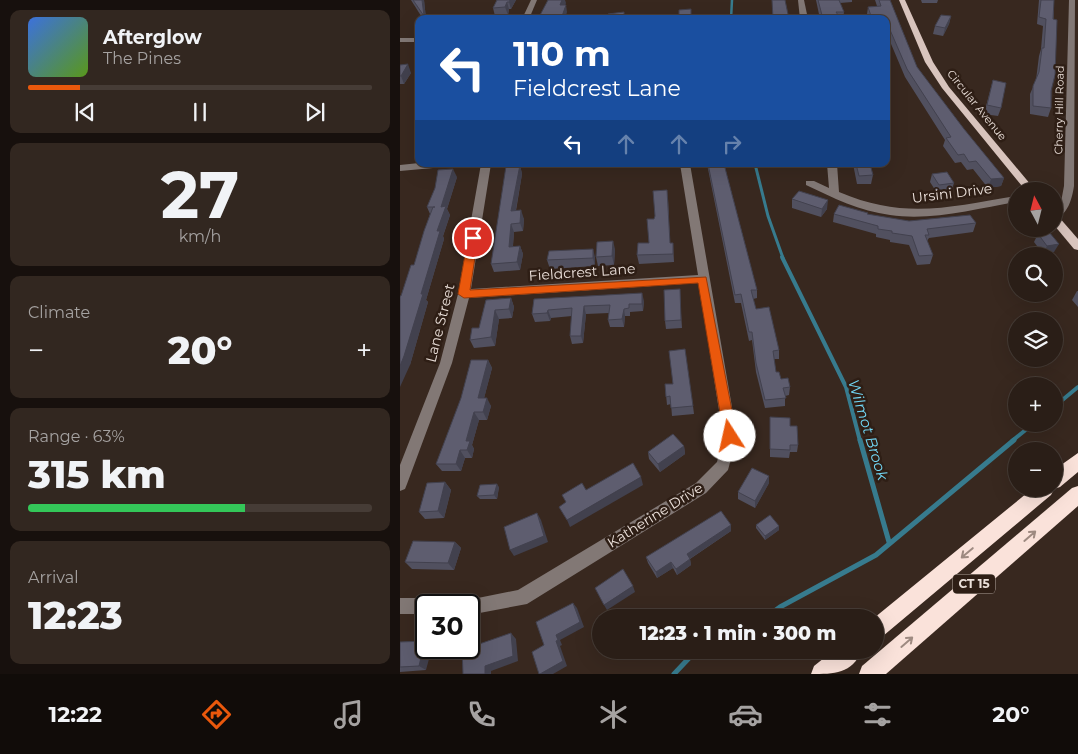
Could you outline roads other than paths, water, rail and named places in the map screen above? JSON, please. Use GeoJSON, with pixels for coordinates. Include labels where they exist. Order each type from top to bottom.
{"type":"FeatureCollection","features":[{"type":"Feature","properties":{"kind":"highway"},"geometry":{"type":"LineString","coordinates":[[1063,474],[1078,461]]}},
{"type":"Feature","properties":{"kind":"highway","name":"CT 15"},"geometry":{"type":"LineString","coordinates":[[870,674],[1078,494]]}},
{"type":"Feature","properties":{"kind":"highway","name":"CT 15"},"geometry":{"type":"LineString","coordinates":[[884,622],[1035,497]]}},
{"type":"Feature","properties":{"kind":"highway"},"geometry":{"type":"LineString","coordinates":[[822,674],[840,659]]}},
{"type":"Feature","properties":{"kind":"main road","name":"Circular Avenue"},"geometry":{"type":"LineString","coordinates":[[902,0],[930,62],[946,88],[1024,182]]}},
{"type":"Feature","properties":{"kind":"main road"},"geometry":{"type":"LineString","coordinates":[[1063,228],[1078,246]]}},
{"type":"Feature","properties":{"kind":"street"},"geometry":{"type":"LineString","coordinates":[[527,15],[534,0]]}},
{"type":"Feature","properties":{"kind":"street"},"geometry":{"type":"LineString","coordinates":[[801,0],[803,15]]}},
{"type":"Feature","properties":{"kind":"street","name":"Cherry Hill Road"},"geometry":{"type":"LineString","coordinates":[[1063,206],[1073,187],[1074,5]]}},
{"type":"Feature","properties":{"kind":"street"},"geometry":{"type":"LineString","coordinates":[[400,40],[415,40]]}},
{"type":"Feature","properties":{"kind":"street"},"geometry":{"type":"LineString","coordinates":[[400,168],[415,167]]}},
{"type":"Feature","properties":{"kind":"street","name":"Lane Street"},"geometry":{"type":"LineString","coordinates":[[400,484],[446,363],[464,294],[485,167]]}},
{"type":"Feature","properties":{"kind":"street","name":"Katherine Drive"},"geometry":{"type":"LineString","coordinates":[[480,604],[521,598],[701,488],[723,464],[730,436],[685,167]]}},
{"type":"Feature","properties":{"kind":"street"},"geometry":{"type":"LineString","coordinates":[[832,167],[834,194]]}},
{"type":"Feature","properties":{"kind":"street","name":"Ursini Drive"},"geometry":{"type":"LineString","coordinates":[[810,183],[866,206],[900,213],[934,212],[1008,200]]}},
{"type":"Feature","properties":{"kind":"street","name":"Fieldcrest Lane"},"geometry":{"type":"LineString","coordinates":[[464,294],[703,279]]}},
{"type":"Feature","properties":{"kind":"street"},"geometry":{"type":"LineString","coordinates":[[400,606],[415,606]]}},
{"type":"Feature","properties":{"kind":"waterway","name":"Wilmot Brook"},"geometry":{"type":"LineString","coordinates":[[731,15],[732,0]]}},
{"type":"Feature","properties":{"kind":"waterway","name":"Wilmot Brook"},"geometry":{"type":"LineString","coordinates":[[756,167],[768,216],[783,258]]}},
{"type":"Feature","properties":{"kind":"waterway","name":"Wilmot Brook"},"geometry":{"type":"LineString","coordinates":[[782,257],[846,387],[860,441]]}},
{"type":"Feature","properties":{"kind":"waterway"},"geometry":{"type":"LineString","coordinates":[[1063,400],[1078,387]]}},
{"type":"Feature","properties":{"kind":"waterway"},"geometry":{"type":"LineString","coordinates":[[1012,441],[1023,432]]}},
{"type":"Feature","properties":{"kind":"waterway","name":"Wilmot Brook"},"geometry":{"type":"LineString","coordinates":[[860,440],[889,542]]}},
{"type":"Feature","properties":{"kind":"waterway"},"geometry":{"type":"LineString","coordinates":[[777,609],[876,555],[1014,440]]}},
{"type":"Feature","properties":{"kind":"waterway","name":"Wilmot Brook"},"geometry":{"type":"LineString","coordinates":[[674,674],[688,659]]}}]}
